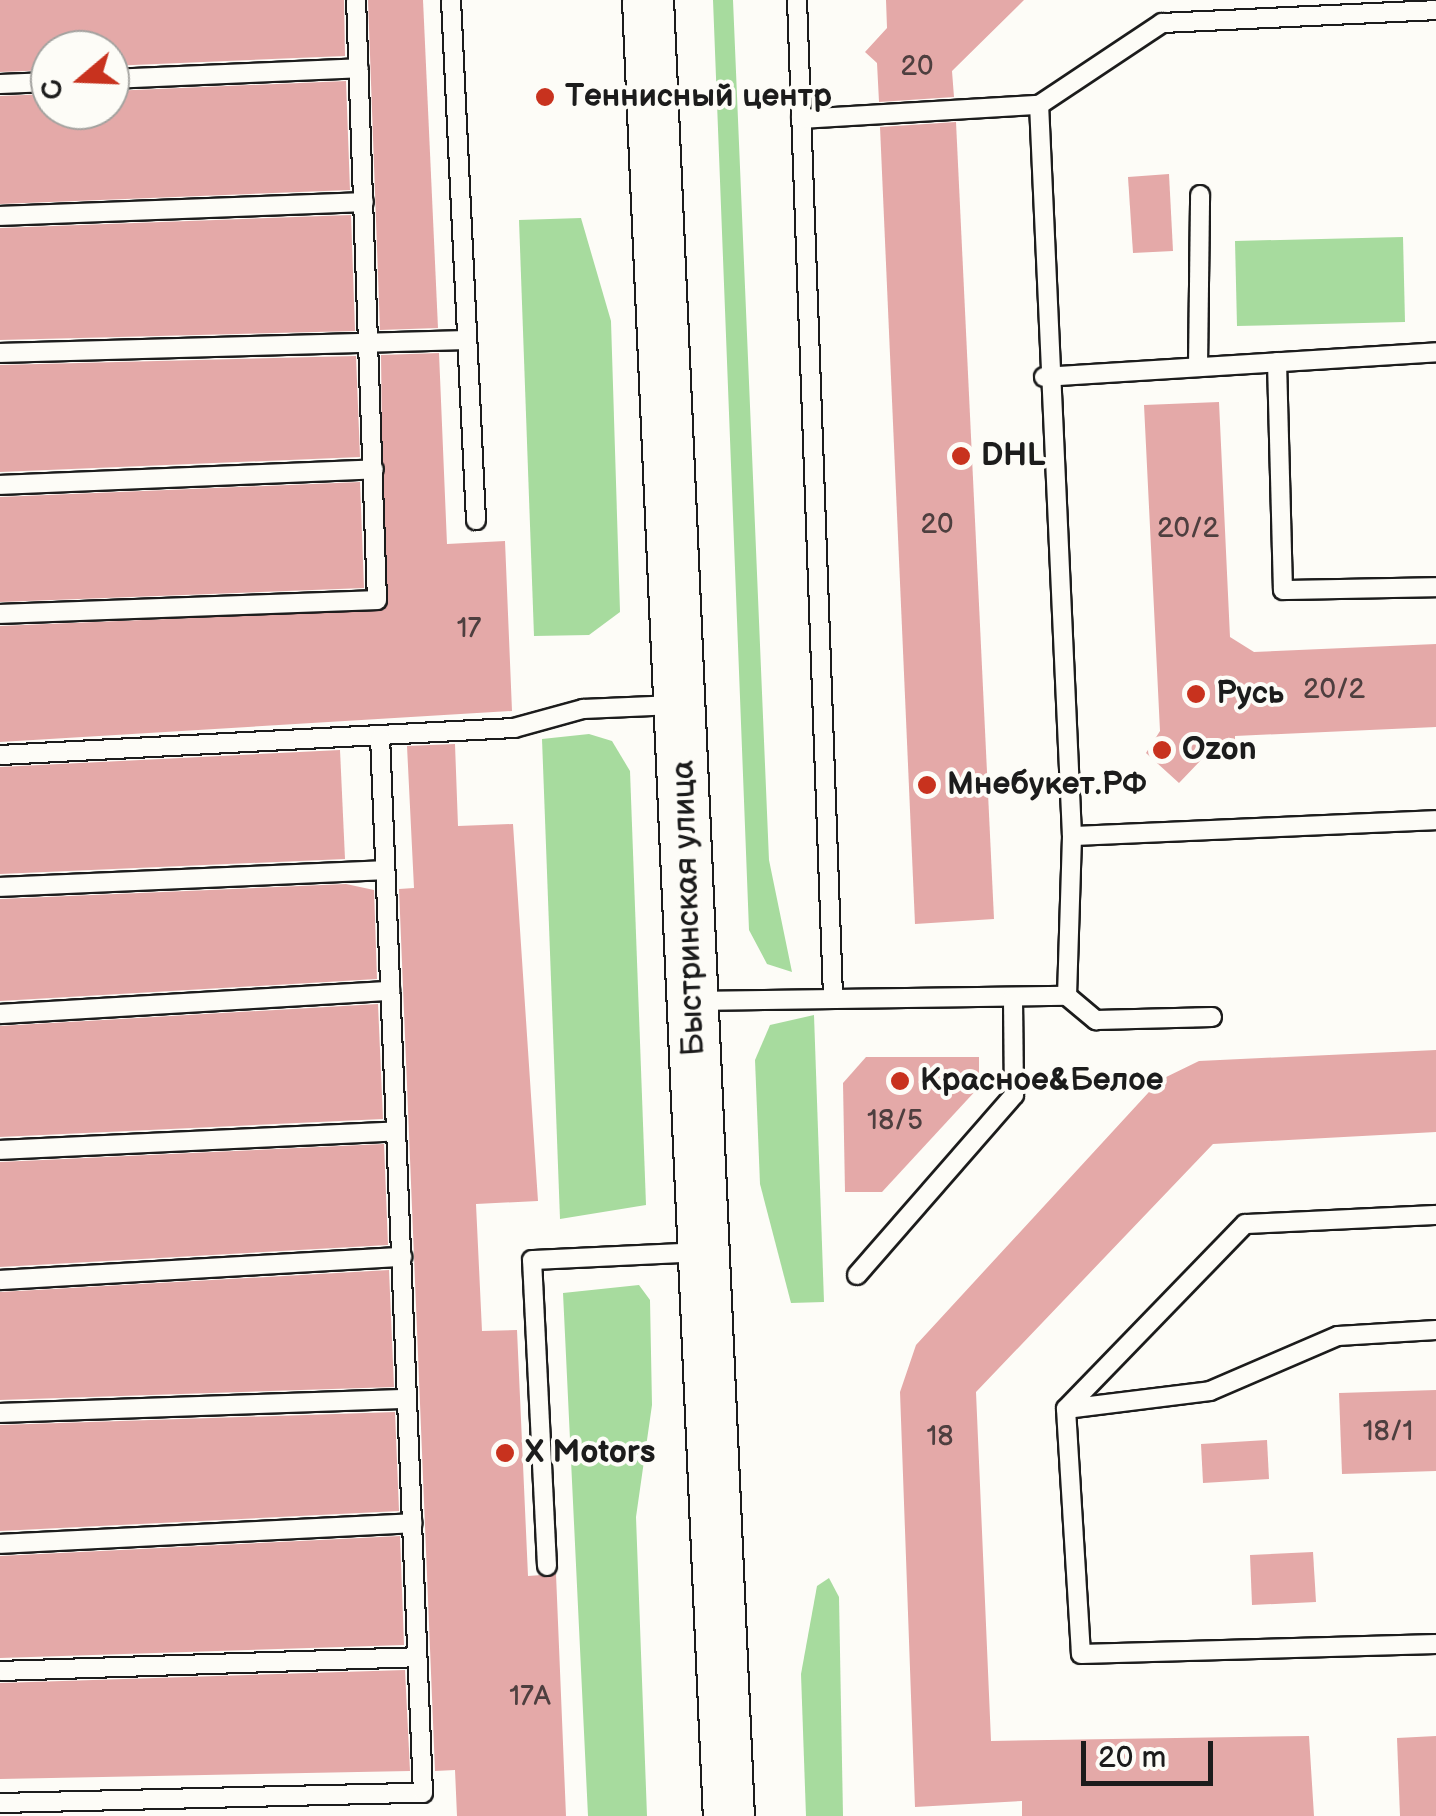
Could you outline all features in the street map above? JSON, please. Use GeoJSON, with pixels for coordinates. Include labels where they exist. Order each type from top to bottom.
{"type":"FeatureCollection","features":[{"type":"Feature","properties":{"kind":"main road","name":"Быстринская улица"},"geometry":{"type":"LineString","coordinates":[[648,0],[729,1816]]}},
{"type":"Feature","properties":{"kind":"lane"},"geometry":{"type":"LineString","coordinates":[[0,614],[378,600],[356,0]]}},
{"type":"Feature","properties":{"kind":"lane"},"geometry":{"type":"LineString","coordinates":[[451,0],[476,520]]}},
{"type":"Feature","properties":{"kind":"lane"},"geometry":{"type":"LineString","coordinates":[[797,0],[833,998]]}},
{"type":"Feature","properties":{"kind":"lane"},"geometry":{"type":"LineString","coordinates":[[801,119],[1039,105],[1162,23],[1436,10]]}},
{"type":"Feature","properties":{"kind":"lane"},"geometry":{"type":"LineString","coordinates":[[130,78],[359,68]]}},
{"type":"Feature","properties":{"kind":"lane"},"geometry":{"type":"LineString","coordinates":[[0,84],[30,83]]}},
{"type":"Feature","properties":{"kind":"lane"},"geometry":{"type":"LineString","coordinates":[[1039,105],[1044,377],[1072,836],[1067,996]]}},
{"type":"Feature","properties":{"kind":"lane"},"geometry":{"type":"LineString","coordinates":[[1198,367],[1200,195]]}},
{"type":"Feature","properties":{"kind":"lane"},"geometry":{"type":"LineString","coordinates":[[0,216],[364,202]]}},
{"type":"Feature","properties":{"kind":"lane"},"geometry":{"type":"LineString","coordinates":[[0,354],[370,339],[467,340]]}},
{"type":"Feature","properties":{"kind":"lane"},"geometry":{"type":"LineString","coordinates":[[1044,377],[1436,352]]}},
{"type":"Feature","properties":{"kind":"lane"},"geometry":{"type":"LineString","coordinates":[[1277,362],[1283,590],[1436,587]]}},
{"type":"Feature","properties":{"kind":"lane"},"geometry":{"type":"LineString","coordinates":[[0,484],[374,469]]}},
{"type":"Feature","properties":{"kind":"lane"},"geometry":{"type":"LineString","coordinates":[[0,755],[380,738],[681,704]]}},
{"type":"Feature","properties":{"kind":"lane"},"geometry":{"type":"LineString","coordinates":[[0,1803],[423,1793],[380,738]]}},
{"type":"Feature","properties":{"kind":"lane"},"geometry":{"type":"LineString","coordinates":[[1072,836],[1436,820]]}},
{"type":"Feature","properties":{"kind":"lane"},"geometry":{"type":"LineString","coordinates":[[0,888],[385,870]]}},
{"type":"Feature","properties":{"kind":"lane"},"geometry":{"type":"LineString","coordinates":[[0,1014],[390,991]]}},
{"type":"Feature","properties":{"kind":"lane"},"geometry":{"type":"LineString","coordinates":[[693,1001],[1067,996],[1096,1020],[1212,1017]]}},
{"type":"Feature","properties":{"kind":"lane"},"geometry":{"type":"LineString","coordinates":[[857,1275],[1014,1095],[1014,997]]}},
{"type":"Feature","properties":{"kind":"lane"},"geometry":{"type":"LineString","coordinates":[[0,1150],[396,1131]]}},
{"type":"Feature","properties":{"kind":"lane"},"geometry":{"type":"LineString","coordinates":[[1436,1214],[1245,1224],[1066,1409],[1080,1654],[1436,1644]]}},
{"type":"Feature","properties":{"kind":"lane"},"geometry":{"type":"LineString","coordinates":[[547,1566],[532,1260],[704,1252]]}},
{"type":"Feature","properties":{"kind":"lane"},"geometry":{"type":"LineString","coordinates":[[0,1280],[402,1257]]}},
{"type":"Feature","properties":{"kind":"lane"},"geometry":{"type":"LineString","coordinates":[[1066,1409],[1210,1391],[1338,1336],[1436,1330]]}},
{"type":"Feature","properties":{"kind":"lane"},"geometry":{"type":"LineString","coordinates":[[0,1413],[407,1399]]}},
{"type":"Feature","properties":{"kind":"lane"},"geometry":{"type":"LineString","coordinates":[[0,1544],[412,1523]]}},
{"type":"Feature","properties":{"kind":"lane"},"geometry":{"type":"LineString","coordinates":[[0,1671],[418,1657]]}},
{"type":"Feature","properties":{"kind":"green space"},"geometry":{"type":"Polygon","coordinates":[[[713,0],[733,0],[769,860],[792,972],[767,964],[749,930],[713,0]]]}},
{"type":"Feature","properties":{"kind":"green space"},"geometry":{"type":"Polygon","coordinates":[[[581,218],[611,321],[620,612],[589,635],[534,636],[519,220],[581,218]]]}},
{"type":"Feature","properties":{"kind":"green space"},"geometry":{"type":"Polygon","coordinates":[[[1403,237],[1405,322],[1237,326],[1235,241],[1403,237]]]}},
{"type":"Feature","properties":{"kind":"green space"},"geometry":{"type":"Polygon","coordinates":[[[589,734],[612,741],[630,771],[646,1205],[560,1219],[542,739],[589,734]]]}},
{"type":"Feature","properties":{"kind":"green space"},"geometry":{"type":"Polygon","coordinates":[[[814,1015],[824,1302],[791,1303],[760,1184],[755,1060],[770,1025],[814,1015]]]}},
{"type":"Feature","properties":{"kind":"green space"},"geometry":{"type":"Polygon","coordinates":[[[639,1285],[650,1300],[652,1405],[636,1517],[647,1816],[588,1816],[563,1293],[639,1285]]]}},
{"type":"Feature","properties":{"kind":"green space"},"geometry":{"type":"Polygon","coordinates":[[[829,1578],[839,1597],[843,1816],[806,1816],[801,1674],[817,1586],[829,1578]]]}},
{"type":"Feature","properties":{"kind":"building"},"geometry":{"type":"Polygon","coordinates":[[[0,0],[344,0],[345,56],[130,65],[130,30],[30,30],[30,71],[0,72],[0,0]]]}},
{"type":"Feature","properties":{"kind":"building"},"geometry":{"type":"Polygon","coordinates":[[[368,0],[423,0],[438,328],[380,330],[368,0]]]}},
{"type":"Feature","properties":{"kind":"building"},"geometry":{"type":"Polygon","coordinates":[[[886,0],[1024,0],[952,71],[954,97],[879,102],[877,63],[865,52],[887,28],[886,0]]]}},
{"type":"Feature","properties":{"kind":"building"},"geometry":{"type":"Polygon","coordinates":[[[346,81],[350,190],[0,204],[0,96],[30,95],[30,130],[130,130],[130,90],[346,81]]]}},
{"type":"Feature","properties":{"kind":"building"},"geometry":{"type":"Polygon","coordinates":[[[956,122],[994,919],[915,924],[880,127],[956,122]]]}},
{"type":"Feature","properties":{"kind":"building"},"geometry":{"type":"Polygon","coordinates":[[[1169,174],[1173,251],[1133,253],[1128,177],[1169,174]]]}},
{"type":"Feature","properties":{"kind":"building"},"geometry":{"type":"Polygon","coordinates":[[[351,215],[355,331],[0,340],[0,228],[351,215]]]}},
{"type":"Feature","properties":{"kind":"building"},"geometry":{"type":"Polygon","coordinates":[[[439,353],[447,544],[505,541],[512,711],[0,742],[0,626],[384,610],[381,355],[439,353]]]}},
{"type":"Feature","properties":{"kind":"building"},"geometry":{"type":"Polygon","coordinates":[[[356,356],[360,457],[0,472],[0,365],[356,356]]]}},
{"type":"Feature","properties":{"kind":"building"},"geometry":{"type":"Polygon","coordinates":[[[1219,402],[1230,637],[1254,652],[1436,644],[1436,727],[1235,736],[1235,758],[1202,759],[1179,783],[1146,753],[1160,731],[1144,405],[1219,402]]]}},
{"type":"Feature","properties":{"kind":"building"},"geometry":{"type":"Polygon","coordinates":[[[360,482],[364,588],[0,602],[0,497],[360,482]]]}},
{"type":"Feature","properties":{"kind":"building"},"geometry":{"type":"Polygon","coordinates":[[[455,744],[458,826],[513,824],[538,1201],[476,1204],[482,1331],[517,1330],[528,1576],[556,1574],[566,1816],[457,1816],[455,1770],[435,1771],[399,889],[414,888],[407,746],[455,744]]]}},
{"type":"Feature","properties":{"kind":"building"},"geometry":{"type":"Polygon","coordinates":[[[340,750],[345,859],[0,874],[0,767],[340,750]]]}},
{"type":"Feature","properties":{"kind":"building"},"geometry":{"type":"Polygon","coordinates":[[[346,884],[374,890],[377,979],[0,1001],[0,899],[346,884]]]}},
{"type":"Feature","properties":{"kind":"building"},"geometry":{"type":"Polygon","coordinates":[[[378,1004],[383,1119],[0,1137],[0,1026],[378,1004]]]}},
{"type":"Feature","properties":{"kind":"building"},"geometry":{"type":"Polygon","coordinates":[[[1436,1050],[1436,1132],[1213,1144],[976,1392],[991,1741],[1309,1736],[1314,1816],[1022,1816],[1022,1801],[915,1807],[900,1392],[916,1345],[1160,1080],[1199,1061],[1436,1050]]]}},
{"type":"Feature","properties":{"kind":"building"},"geometry":{"type":"Polygon","coordinates":[[[866,1057],[979,1057],[979,1087],[882,1192],[845,1192],[843,1083],[866,1057]]]}},
{"type":"Feature","properties":{"kind":"building"},"geometry":{"type":"Polygon","coordinates":[[[384,1144],[388,1245],[0,1267],[0,1162],[384,1144]]]}},
{"type":"Feature","properties":{"kind":"building"},"geometry":{"type":"Polygon","coordinates":[[[389,1270],[394,1387],[0,1400],[0,1292],[389,1270]]]}},
{"type":"Feature","properties":{"kind":"building"},"geometry":{"type":"Polygon","coordinates":[[[1436,1390],[1436,1471],[1342,1474],[1339,1393],[1436,1390]]]}},
{"type":"Feature","properties":{"kind":"building"},"geometry":{"type":"Polygon","coordinates":[[[395,1412],[399,1511],[0,1531],[0,1425],[395,1412]]]}},
{"type":"Feature","properties":{"kind":"building"},"geometry":{"type":"Polygon","coordinates":[[[1267,1440],[1269,1479],[1203,1483],[1201,1444],[1267,1440]]]}},
{"type":"Feature","properties":{"kind":"building"},"geometry":{"type":"Polygon","coordinates":[[[400,1536],[404,1645],[0,1658],[0,1556],[400,1536]]]}},
{"type":"Feature","properties":{"kind":"building"},"geometry":{"type":"Polygon","coordinates":[[[1313,1552],[1316,1602],[1252,1605],[1250,1555],[1313,1552]]]}},
{"type":"Feature","properties":{"kind":"building"},"geometry":{"type":"Polygon","coordinates":[[[405,1670],[410,1771],[0,1779],[0,1683],[405,1670]]]}},
{"type":"Feature","properties":{"kind":"building"},"geometry":{"type":"Polygon","coordinates":[[[1436,1736],[1436,1816],[1400,1816],[1397,1738],[1436,1736]]]}},
{"type":"Feature","properties":{"kind":"place","name":"Теннисный центр"},"geometry":{"type":"Point","coordinates":[545,97]}},
{"type":"Feature","properties":{"kind":"place","name":"DHL"},"geometry":{"type":"Point","coordinates":[961,456]}},
{"type":"Feature","properties":{"kind":"place","name":"Русь"},"geometry":{"type":"Point","coordinates":[1196,694]}},
{"type":"Feature","properties":{"kind":"place","name":"Ozon"},"geometry":{"type":"Point","coordinates":[1162,750]}},
{"type":"Feature","properties":{"kind":"place","name":"Мнебукет.РФ"},"geometry":{"type":"Point","coordinates":[927,785]}},
{"type":"Feature","properties":{"kind":"place","name":"Красное&Белое"},"geometry":{"type":"Point","coordinates":[900,1081]}},
{"type":"Feature","properties":{"kind":"place","name":"X Motors"},"geometry":{"type":"Point","coordinates":[505,1453]}}]}
